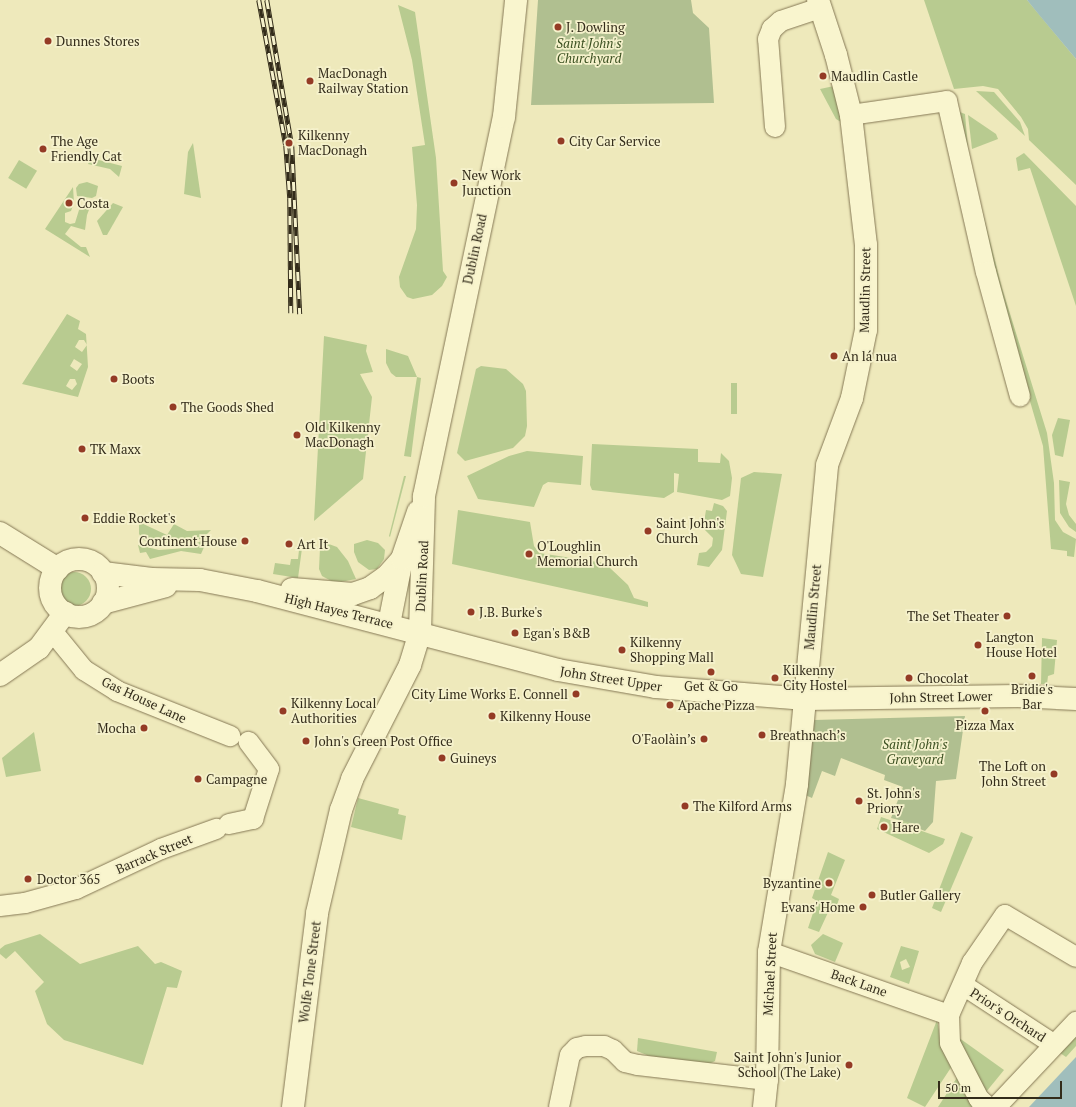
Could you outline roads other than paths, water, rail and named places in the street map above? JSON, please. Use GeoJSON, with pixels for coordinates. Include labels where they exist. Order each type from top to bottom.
{"type":"FeatureCollection","features":[{"type":"Feature","properties":{"kind":"main road","name":"Dublin Road"},"geometry":{"type":"LineString","coordinates":[[390,624],[402,559],[424,496],[504,117],[516,0]]}},
{"type":"Feature","properties":{"kind":"main road","name":"Maudlin Street"},"geometry":{"type":"LineString","coordinates":[[806,699],[827,464],[852,398],[866,330],[866,245],[851,115],[836,55],[819,4]]}},
{"type":"Feature","properties":{"kind":"main road","name":"Dublin Road"},"geometry":{"type":"LineString","coordinates":[[334,839],[352,779],[410,665],[420,632],[424,496]]}},
{"type":"Feature","properties":{"kind":"main road"},"geometry":{"type":"LineString","coordinates":[[0,533],[58,569]]}},
{"type":"Feature","properties":{"kind":"main road"},"geometry":{"type":"LineString","coordinates":[[103,573],[200,580],[257,591],[304,589],[353,594],[370,588],[386,577],[402,559]]}},
{"type":"Feature","properties":{"kind":"main road"},"geometry":{"type":"LineString","coordinates":[[82,560],[90,562],[103,573],[108,590],[104,602],[93,614],[84,617],[65,613],[58,608],[50,593],[50,584],[58,569],[69,562],[82,560]]}},
{"type":"Feature","properties":{"kind":"main road"},"geometry":{"type":"LineString","coordinates":[[104,602],[131,594],[200,580]]}},
{"type":"Feature","properties":{"kind":"main road","name":"High Hayes Terrace"},"geometry":{"type":"LineString","coordinates":[[257,591],[420,632]]}},
{"type":"Feature","properties":{"kind":"main road"},"geometry":{"type":"LineString","coordinates":[[0,675],[39,648],[53,632],[65,613]]}},
{"type":"Feature","properties":{"kind":"main road","name":"John Street Upper"},"geometry":{"type":"LineString","coordinates":[[420,632],[558,670],[656,687],[806,699]]}},
{"type":"Feature","properties":{"kind":"main road","name":"John Street Lower"},"geometry":{"type":"LineString","coordinates":[[806,699],[1018,696],[1076,699]]}},
{"type":"Feature","properties":{"kind":"main road","name":"Michael Street"},"geometry":{"type":"LineString","coordinates":[[764,1107],[767,1080],[769,952],[797,784],[806,699]]}},
{"type":"Feature","properties":{"kind":"main road","name":"Wolfe Tone Street"},"geometry":{"type":"LineString","coordinates":[[293,1107],[317,913],[334,839]]}},
{"type":"Feature","properties":{"kind":"street"},"geometry":{"type":"LineString","coordinates":[[775,128],[768,39],[772,29],[781,20],[819,4]]}},
{"type":"Feature","properties":{"kind":"street"},"geometry":{"type":"LineString","coordinates":[[851,115],[947,101],[987,276],[1020,396]]}},
{"type":"Feature","properties":{"kind":"street","name":"Gas House Lane"},"geometry":{"type":"LineString","coordinates":[[53,632],[84,670],[117,691],[206,729],[230,736]]}},
{"type":"Feature","properties":{"kind":"street","name":"Barrack Street"},"geometry":{"type":"LineString","coordinates":[[0,906],[25,903],[76,889],[161,849],[222,827],[253,819],[265,775],[270,769],[249,742]]}},
{"type":"Feature","properties":{"kind":"street","name":"Prior's Orchard"},"geometry":{"type":"LineString","coordinates":[[988,1107],[979,1099],[950,1043],[949,1015],[972,963],[1006,915],[1076,956]]}},
{"type":"Feature","properties":{"kind":"street","name":"Back Lane"},"geometry":{"type":"LineString","coordinates":[[769,952],[949,1015]]}},
{"type":"Feature","properties":{"kind":"street","name":"Prior's Orchard"},"geometry":{"type":"LineString","coordinates":[[963,986],[1053,1044]]}},
{"type":"Feature","properties":{"kind":"street"},"geometry":{"type":"LineString","coordinates":[[996,1107],[1053,1044],[1076,1022]]}},
{"type":"Feature","properties":{"kind":"street"},"geometry":{"type":"LineString","coordinates":[[559,1107],[570,1055],[577,1048],[586,1046],[604,1046],[613,1050],[625,1062],[638,1065],[767,1080]]}},
{"type":"Feature","properties":{"kind":"water"},"geometry":{"type":"Polygon","coordinates":[[[1027,0],[1076,0],[1076,59],[1040,16],[1027,0]]]}},
{"type":"Feature","properties":{"kind":"water"},"geometry":{"type":"Polygon","coordinates":[[[1076,1057],[1076,1107],[1029,1107],[1076,1057]]]}},
{"type":"Feature","properties":{"kind":"railway"},"geometry":{"type":"LineString","coordinates":[[259,0],[286,145],[290,198],[291,313]]}},
{"type":"Feature","properties":{"kind":"railway"},"geometry":{"type":"LineString","coordinates":[[267,0],[292,146],[300,314]]}},
{"type":"Feature","properties":{"kind":"place","name":"J. Dowling"},"geometry":{"type":"Point","coordinates":[558,27]}},
{"type":"Feature","properties":{"kind":"place","name":"Dunnes Stores"},"geometry":{"type":"Point","coordinates":[48,41]}},
{"type":"Feature","properties":{"kind":"place","name":"Maudlin Castle"},"geometry":{"type":"Point","coordinates":[823,76]}},
{"type":"Feature","properties":{"kind":"place","name":"MacDonagh Railway Station"},"geometry":{"type":"Point","coordinates":[310,81]}},
{"type":"Feature","properties":{"kind":"place","name":"City Car Service"},"geometry":{"type":"Point","coordinates":[561,141]}},
{"type":"Feature","properties":{"kind":"place","name":"Kilkenny MacDonagh"},"geometry":{"type":"Point","coordinates":[289,143]}},
{"type":"Feature","properties":{"kind":"place","name":"The Age Friendly Cat"},"geometry":{"type":"Point","coordinates":[43,149]}},
{"type":"Feature","properties":{"kind":"place","name":"New Work Junction"},"geometry":{"type":"Point","coordinates":[454,183]}},
{"type":"Feature","properties":{"kind":"place","name":"Costa"},"geometry":{"type":"Point","coordinates":[69,203]}},
{"type":"Feature","properties":{"kind":"place","name":"An lá nua"},"geometry":{"type":"Point","coordinates":[834,356]}},
{"type":"Feature","properties":{"kind":"place","name":"Boots"},"geometry":{"type":"Point","coordinates":[114,379]}},
{"type":"Feature","properties":{"kind":"place","name":"The Goods Shed"},"geometry":{"type":"Point","coordinates":[173,407]}},
{"type":"Feature","properties":{"kind":"place","name":"Old Kilkenny MacDonagh"},"geometry":{"type":"Point","coordinates":[297,435]}},
{"type":"Feature","properties":{"kind":"place","name":"TK Maxx"},"geometry":{"type":"Point","coordinates":[82,449]}},
{"type":"Feature","properties":{"kind":"place","name":"Eddie Rocket's"},"geometry":{"type":"Point","coordinates":[85,518]}},
{"type":"Feature","properties":{"kind":"place","name":"Saint John's Church"},"geometry":{"type":"Point","coordinates":[648,531]}},
{"type":"Feature","properties":{"kind":"place","name":"Continent House"},"geometry":{"type":"Point","coordinates":[245,541]}},
{"type":"Feature","properties":{"kind":"place","name":"Art It"},"geometry":{"type":"Point","coordinates":[289,544]}},
{"type":"Feature","properties":{"kind":"place","name":"O'Loughlin Memorial Church"},"geometry":{"type":"Point","coordinates":[529,554]}},
{"type":"Feature","properties":{"kind":"place","name":"J.B. Burke's"},"geometry":{"type":"Point","coordinates":[471,612]}},
{"type":"Feature","properties":{"kind":"place","name":"The Set Theater"},"geometry":{"type":"Point","coordinates":[1007,616]}},
{"type":"Feature","properties":{"kind":"place","name":"Egan's B&B"},"geometry":{"type":"Point","coordinates":[515,633]}},
{"type":"Feature","properties":{"kind":"place","name":"Langton House Hotel"},"geometry":{"type":"Point","coordinates":[978,645]}},
{"type":"Feature","properties":{"kind":"place","name":"Kilkenny Shopping Mall"},"geometry":{"type":"Point","coordinates":[622,650]}},
{"type":"Feature","properties":{"kind":"place","name":"Get & Go"},"geometry":{"type":"Point","coordinates":[711,672]}},
{"type":"Feature","properties":{"kind":"place","name":"Bridie's Bar"},"geometry":{"type":"Point","coordinates":[1032,676]}},
{"type":"Feature","properties":{"kind":"place","name":"Kilkenny City Hostel"},"geometry":{"type":"Point","coordinates":[775,678]}},
{"type":"Feature","properties":{"kind":"place","name":"Chocolat"},"geometry":{"type":"Point","coordinates":[909,678]}},
{"type":"Feature","properties":{"kind":"place","name":"City Lime Works E. Connell"},"geometry":{"type":"Point","coordinates":[576,694]}},
{"type":"Feature","properties":{"kind":"place","name":"Apache Pizza"},"geometry":{"type":"Point","coordinates":[670,705]}},
{"type":"Feature","properties":{"kind":"place","name":"Kilkenny Local Authorities"},"geometry":{"type":"Point","coordinates":[283,711]}},
{"type":"Feature","properties":{"kind":"place","name":"Pizza Max"},"geometry":{"type":"Point","coordinates":[985,711]}},
{"type":"Feature","properties":{"kind":"place","name":"Kilkenny House"},"geometry":{"type":"Point","coordinates":[492,716]}},
{"type":"Feature","properties":{"kind":"place","name":"Mocha"},"geometry":{"type":"Point","coordinates":[144,728]}},
{"type":"Feature","properties":{"kind":"place","name":"Breathnach’s"},"geometry":{"type":"Point","coordinates":[762,735]}},
{"type":"Feature","properties":{"kind":"place","name":"O'Faolàin’s"},"geometry":{"type":"Point","coordinates":[704,739]}},
{"type":"Feature","properties":{"kind":"place","name":"John's Green Post Office"},"geometry":{"type":"Point","coordinates":[306,741]}},
{"type":"Feature","properties":{"kind":"place","name":"Guineys"},"geometry":{"type":"Point","coordinates":[442,758]}},
{"type":"Feature","properties":{"kind":"place","name":"The Loft on John Street"},"geometry":{"type":"Point","coordinates":[1054,774]}},
{"type":"Feature","properties":{"kind":"place","name":"Campagne"},"geometry":{"type":"Point","coordinates":[198,779]}},
{"type":"Feature","properties":{"kind":"place","name":"St. John's Priory"},"geometry":{"type":"Point","coordinates":[859,801]}},
{"type":"Feature","properties":{"kind":"place","name":"The Kilford Arms"},"geometry":{"type":"Point","coordinates":[685,806]}},
{"type":"Feature","properties":{"kind":"place","name":"Hare"},"geometry":{"type":"Point","coordinates":[884,827]}},
{"type":"Feature","properties":{"kind":"place","name":"Doctor 365"},"geometry":{"type":"Point","coordinates":[28,879]}},
{"type":"Feature","properties":{"kind":"place","name":"Byzantine"},"geometry":{"type":"Point","coordinates":[829,883]}},
{"type":"Feature","properties":{"kind":"place","name":"Butler Gallery"},"geometry":{"type":"Point","coordinates":[872,895]}},
{"type":"Feature","properties":{"kind":"place","name":"Evans' Home"},"geometry":{"type":"Point","coordinates":[863,907]}},
{"type":"Feature","properties":{"kind":"place","name":"Saint John's Junior School (The Lake)"},"geometry":{"type":"Point","coordinates":[849,1065]}},
{"type":"Feature","properties":{"kind":"park label","name":"Saint John's Churchyard"},"geometry":{"type":"Point","coordinates":[589,52]}},
{"type":"Feature","properties":{"kind":"park label","name":"Saint John's Graveyard"},"geometry":{"type":"Point","coordinates":[915,752]}}]}
